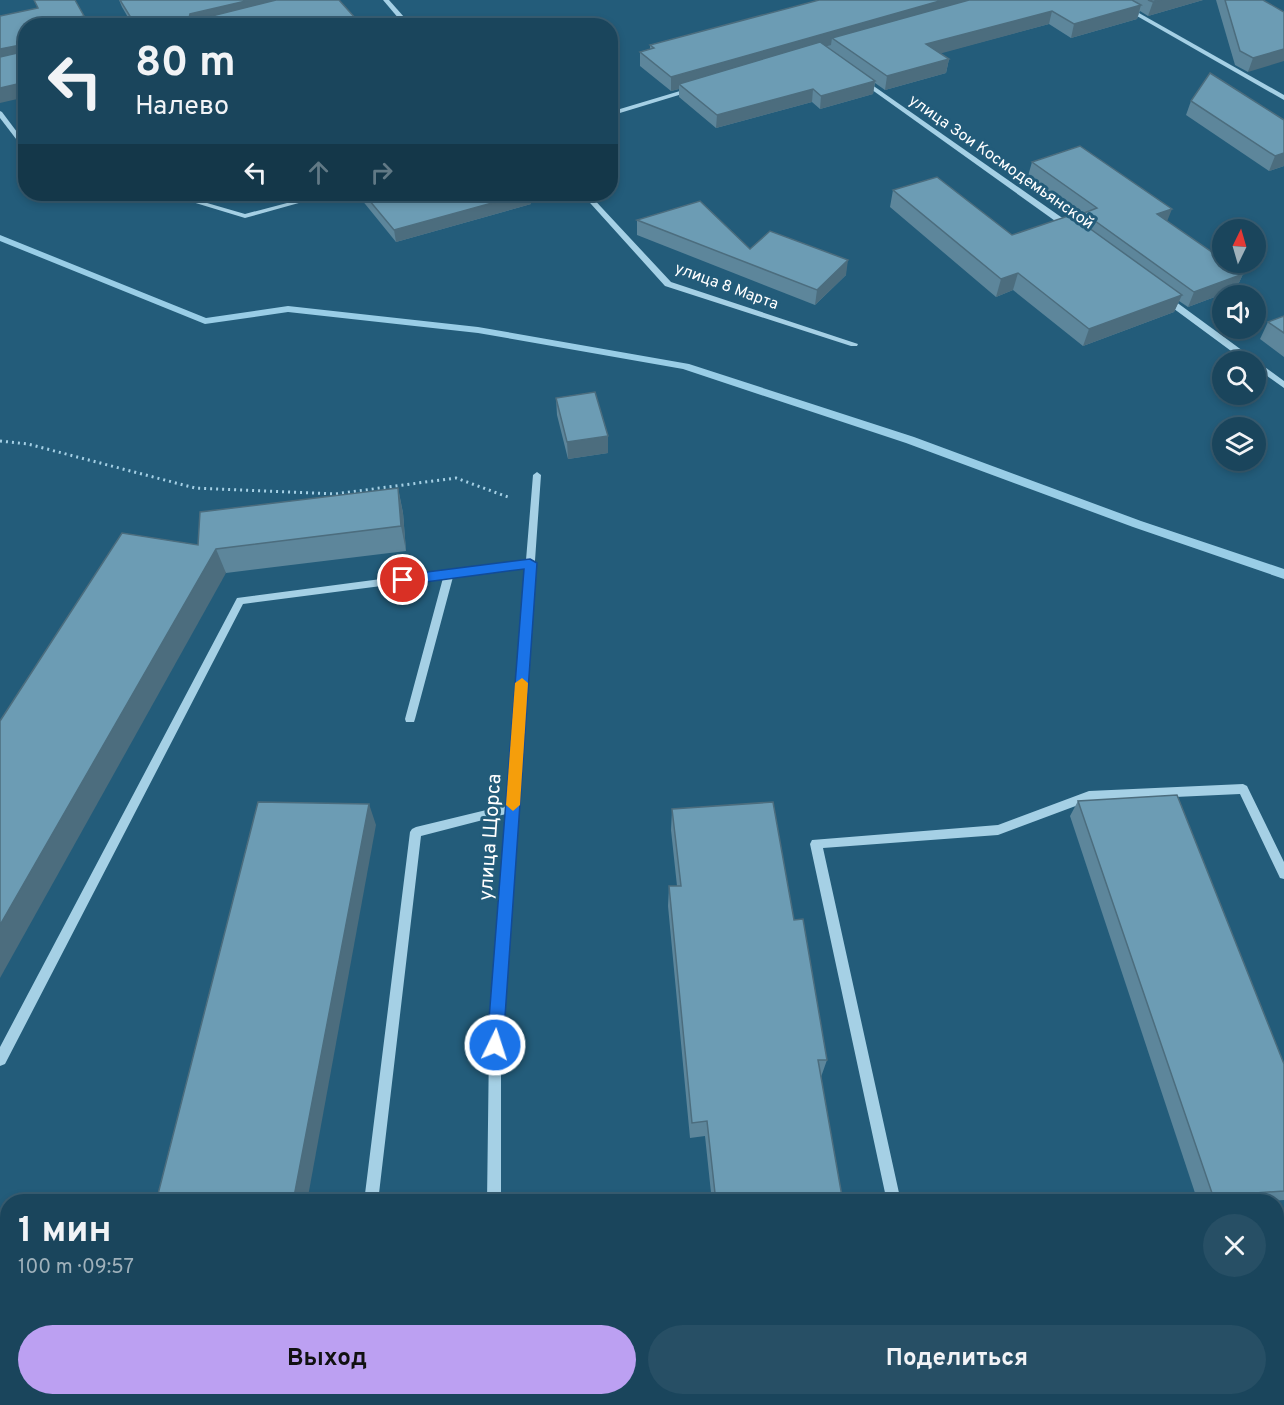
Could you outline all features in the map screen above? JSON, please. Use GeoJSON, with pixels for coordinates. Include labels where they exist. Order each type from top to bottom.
{"type":"FeatureCollection","features":[{"type":"Feature","properties":{"kind":"street"},"geometry":{"type":"LineString","coordinates":[[386,0],[402,18]]}},
{"type":"Feature","properties":{"kind":"street"},"geometry":{"type":"LineString","coordinates":[[1112,0],[1284,98]]}},
{"type":"Feature","properties":{"kind":"street","name":"улица Зои Космодемьянской"},"geometry":{"type":"LineString","coordinates":[[858,78],[1080,235]]}},
{"type":"Feature","properties":{"kind":"street"},"geometry":{"type":"LineString","coordinates":[[618,112],[699,87]]}},
{"type":"Feature","properties":{"kind":"street"},"geometry":{"type":"LineString","coordinates":[[0,112],[18,138]]}},
{"type":"Feature","properties":{"kind":"street"},"geometry":{"type":"LineString","coordinates":[[194,201],[245,216],[301,201]]}},
{"type":"Feature","properties":{"kind":"street","name":"улица 8 Марта"},"geometry":{"type":"LineString","coordinates":[[592,201],[668,284],[854,344]]}},
{"type":"Feature","properties":{"kind":"street"},"geometry":{"type":"LineString","coordinates":[[1156,291],[1238,351]]}},
{"type":"Feature","properties":{"kind":"street"},"geometry":{"type":"LineString","coordinates":[[1266,372],[1284,385]]}},
{"type":"Feature","properties":{"kind":"street","name":"улица Щорса"},"geometry":{"type":"LineString","coordinates":[[494,1194],[495,1045],[537,475]]}},
{"type":"Feature","properties":{"kind":"street"},"geometry":{"type":"LineString","coordinates":[[0,1060],[240,601],[530,563]]}},
{"type":"Feature","properties":{"kind":"street"},"geometry":{"type":"LineString","coordinates":[[410,719],[449,574]]}},
{"type":"Feature","properties":{"kind":"street"},"geometry":{"type":"LineString","coordinates":[[892,1194],[816,843],[998,830],[1089,796],[1243,789],[1284,874]]}},
{"type":"Feature","properties":{"kind":"street"},"geometry":{"type":"LineString","coordinates":[[372,1194],[416,832],[513,808]]}},
{"type":"Feature","properties":{"kind":"path"},"geometry":{"type":"LineString","coordinates":[[0,441],[28,444],[195,488],[335,494],[456,478],[533,507]]}},
{"type":"Feature","properties":{"kind":"building"},"geometry":{"type":"Polygon","coordinates":[[[34,0],[75,0],[84,16],[18,18],[18,45],[0,49],[0,16],[38,8],[34,0]]]}},
{"type":"Feature","properties":{"kind":"building"},"geometry":{"type":"Polygon","coordinates":[[[120,0],[250,0],[190,14],[189,18],[131,18],[120,0]]]}},
{"type":"Feature","properties":{"kind":"building"},"geometry":{"type":"Polygon","coordinates":[[[276,0],[339,0],[355,18],[204,18],[276,0]]]}},
{"type":"Feature","properties":{"kind":"building"},"geometry":{"type":"Polygon","coordinates":[[[819,0],[943,0],[671,77],[640,52],[654,48],[650,45],[819,0]]]}},
{"type":"Feature","properties":{"kind":"building"},"geometry":{"type":"Polygon","coordinates":[[[969,0],[1132,0],[1141,5],[1074,24],[1052,11],[926,44],[949,59],[887,76],[832,38],[969,0]]]}},
{"type":"Feature","properties":{"kind":"building"},"geometry":{"type":"Polygon","coordinates":[[[1225,0],[1263,0],[1284,12],[1284,49],[1253,58],[1240,51],[1225,0]]]}},
{"type":"Feature","properties":{"kind":"building"},"geometry":{"type":"Polygon","coordinates":[[[820,42],[875,81],[821,96],[813,89],[717,115],[679,84],[820,42]]]}},
{"type":"Feature","properties":{"kind":"building"},"geometry":{"type":"Polygon","coordinates":[[[18,53],[18,84],[0,88],[0,57],[18,53]]]}},
{"type":"Feature","properties":{"kind":"building"},"geometry":{"type":"Polygon","coordinates":[[[1210,73],[1284,120],[1284,153],[1275,156],[1191,101],[1210,73]]]}},
{"type":"Feature","properties":{"kind":"building"},"geometry":{"type":"Polygon","coordinates":[[[1080,146],[1172,209],[1157,214],[1212,252],[1212,273],[1243,274],[1194,292],[1084,213],[1097,208],[1032,162],[1080,146]]]}},
{"type":"Feature","properties":{"kind":"building"},"geometry":{"type":"Polygon","coordinates":[[[937,177],[1012,235],[1071,215],[1182,295],[1089,329],[1018,273],[1001,279],[893,190],[937,177]]]}},
{"type":"Feature","properties":{"kind":"building"},"geometry":{"type":"Polygon","coordinates":[[[370,201],[500,201],[394,230],[370,201]]]}},
{"type":"Feature","properties":{"kind":"building"},"geometry":{"type":"Polygon","coordinates":[[[700,201],[750,249],[770,231],[848,260],[817,290],[637,220],[700,201]]]}},
{"type":"Feature","properties":{"kind":"building"},"geometry":{"type":"Polygon","coordinates":[[[1284,316],[1284,333],[1268,322],[1284,316]]]}},
{"type":"Feature","properties":{"kind":"building"},"geometry":{"type":"Polygon","coordinates":[[[595,392],[608,436],[567,442],[556,398],[595,392]]]}},
{"type":"Feature","properties":{"kind":"building"},"geometry":{"type":"Polygon","coordinates":[[[398,488],[401,526],[216,549],[0,925],[0,721],[122,533],[198,545],[200,512],[398,488]]]}},
{"type":"Feature","properties":{"kind":"building"},"geometry":{"type":"Polygon","coordinates":[[[1177,795],[1284,1064],[1284,1191],[1212,1194],[1078,801],[1177,795]]]}},
{"type":"Feature","properties":{"kind":"building"},"geometry":{"type":"Polygon","coordinates":[[[258,802],[369,804],[295,1194],[158,1194],[258,802]]]}},
{"type":"Feature","properties":{"kind":"building"},"geometry":{"type":"Polygon","coordinates":[[[773,802],[794,920],[803,919],[827,1060],[818,1060],[842,1194],[715,1194],[707,1121],[692,1123],[669,886],[681,886],[672,809],[773,802]]]}},
{"type":"Feature","properties":{"kind":"waterway"},"geometry":{"type":"LineString","coordinates":[[0,238],[205,321],[288,309],[478,330],[685,366],[910,440],[1137,524],[1284,574]]}},
{"type":"Feature","properties":{"kind":"slow traffic"},"geometry":{"type":"LineString","coordinates":[[513,805],[522,683]]}},
{"type":"Feature","properties":{"kind":"route"},"geometry":{"type":"LineString","coordinates":[[403,580],[530,563],[495,1045]]}}]}
